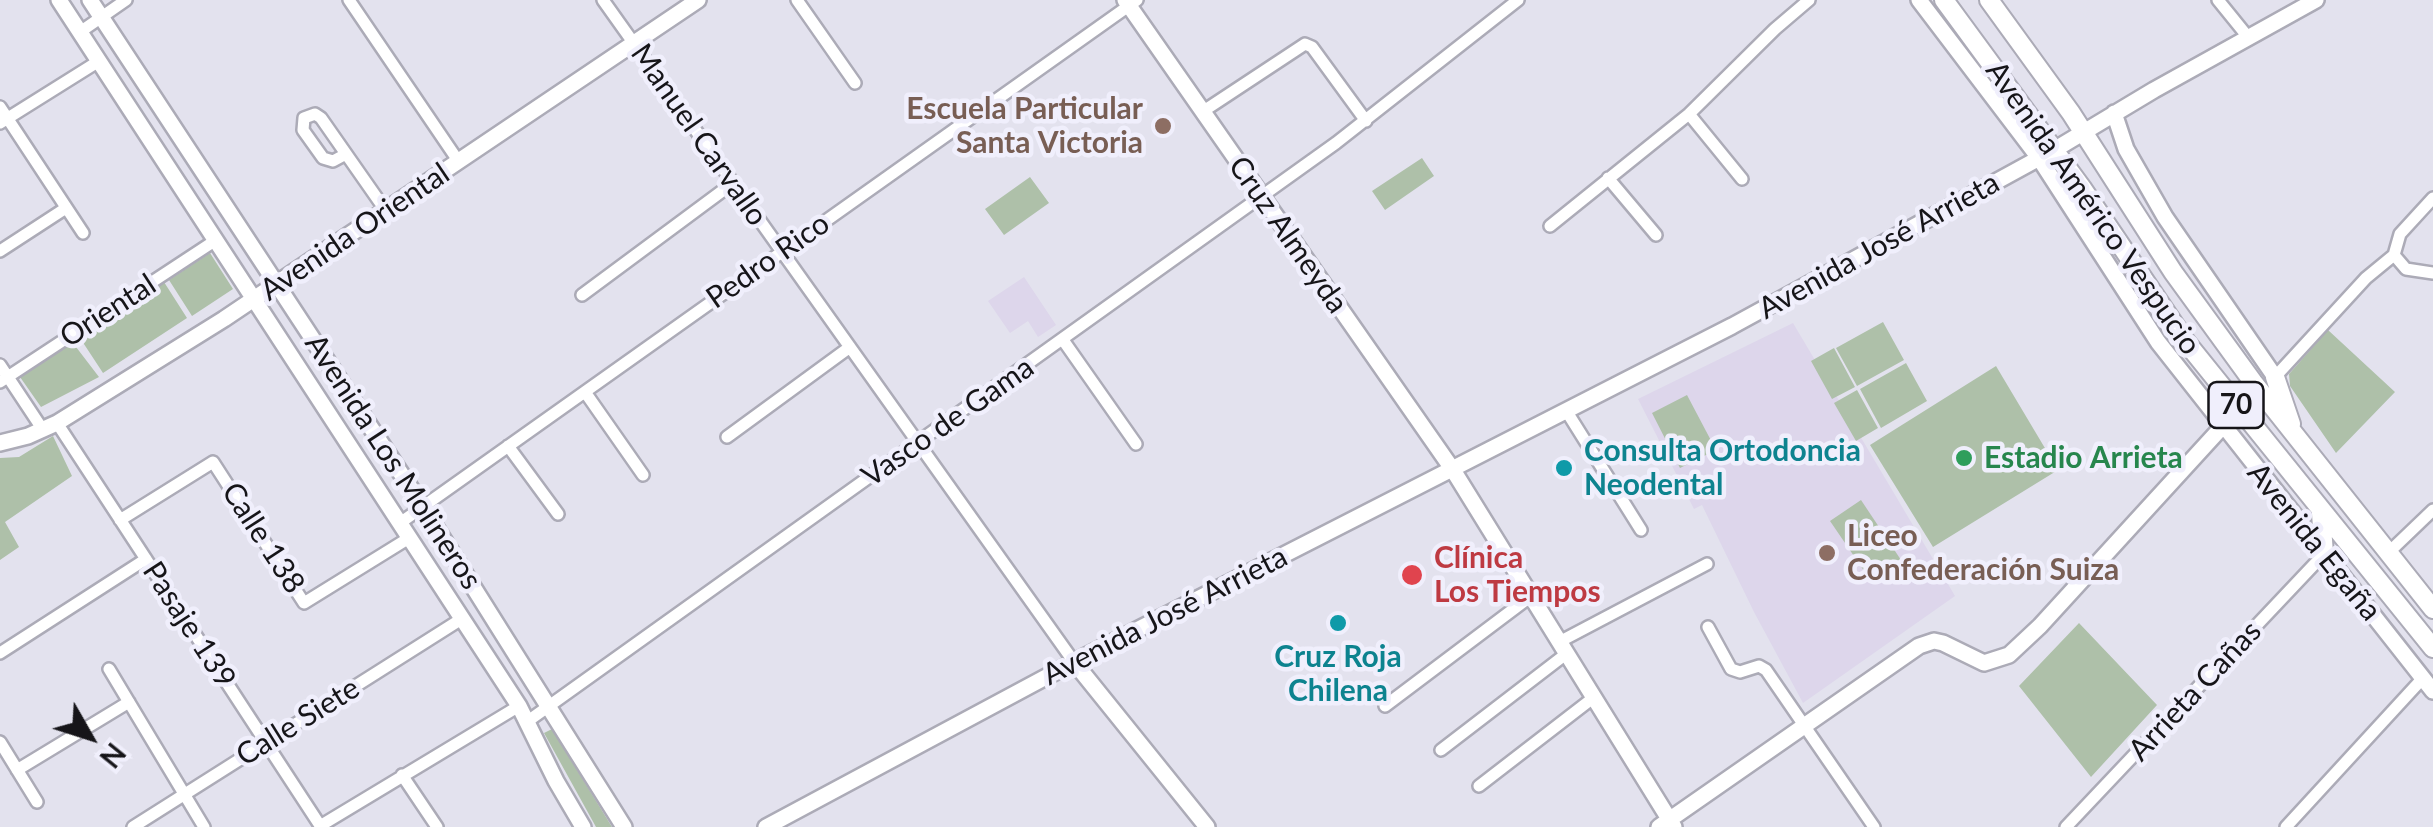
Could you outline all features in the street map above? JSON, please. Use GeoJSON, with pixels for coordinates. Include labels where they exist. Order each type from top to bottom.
{"type":"FeatureCollection","features":[{"type":"Feature","properties":{"kind":"main road","name":"Avenida Américo Vespucio"},"geometry":{"type":"LineString","coordinates":[[1944,0],[2047,154],[2186,342],[2433,648]]}},
{"type":"Feature","properties":{"kind":"main road","name":"Avenida Américo Vespucio"},"geometry":{"type":"LineString","coordinates":[[1989,0],[2084,132],[2173,272],[2296,439],[2433,609]]}},
{"type":"Feature","properties":{"kind":"main road"},"geometry":{"type":"LineString","coordinates":[[2276,377],[2296,439]]}},
{"type":"Feature","properties":{"kind":"main road"},"geometry":{"type":"LineString","coordinates":[[2320,507],[2324,554]]}},
{"type":"Feature","properties":{"kind":"street","name":"Avenida Los Molineros"},"geometry":{"type":"LineString","coordinates":[[59,0],[463,618],[523,714],[583,827]]}},
{"type":"Feature","properties":{"kind":"street","name":"Avenida Los Molineros"},"geometry":{"type":"LineString","coordinates":[[90,0],[423,507],[624,827]]}},
{"type":"Feature","properties":{"kind":"street"},"geometry":{"type":"LineString","coordinates":[[80,32],[126,0]]}},
{"type":"Feature","properties":{"kind":"street"},"geometry":{"type":"LineString","coordinates":[[349,0],[459,162]]}},
{"type":"Feature","properties":{"kind":"street","name":"Manuel Carvallo"},"geometry":{"type":"LineString","coordinates":[[603,0],[1074,662]]}},
{"type":"Feature","properties":{"kind":"street","name":"Avenida Oriental"},"geometry":{"type":"LineString","coordinates":[[0,443],[50,427],[255,299],[698,0]]}},
{"type":"Feature","properties":{"kind":"street"},"geometry":{"type":"LineString","coordinates":[[797,0],[856,83]]}},
{"type":"Feature","properties":{"kind":"street","name":"Vasco de Gama"},"geometry":{"type":"LineString","coordinates":[[321,827],[402,775],[523,714],[550,706],[1366,121],[1518,0]]}},
{"type":"Feature","properties":{"kind":"street"},"geometry":{"type":"LineString","coordinates":[[1550,226],[1689,114],[1809,0]]}},
{"type":"Feature","properties":{"kind":"street","name":"Avenida Egaña"},"geometry":{"type":"LineString","coordinates":[[1919,0],[2047,154],[2128,299],[2222,428],[2428,685]]}},
{"type":"Feature","properties":{"kind":"street"},"geometry":{"type":"LineString","coordinates":[[2218,0],[2248,37]]}},
{"type":"Feature","properties":{"kind":"street","name":"Avenida José Arrieta"},"geometry":{"type":"LineString","coordinates":[[766,827],[1074,662],[1799,290],[2316,0]]}},
{"type":"Feature","properties":{"kind":"street","name":"Cruz Almeyda"},"geometry":{"type":"LineString","coordinates":[[1130,2],[1202,112],[1453,470],[1667,825]]}},
{"type":"Feature","properties":{"kind":"street","name":"Pedro Rico"},"geometry":{"type":"LineString","coordinates":[[400,523],[1130,2]]}},
{"type":"Feature","properties":{"kind":"street"},"geometry":{"type":"LineString","coordinates":[[1202,112],[1305,44],[1312,47],[1366,121]]}},
{"type":"Feature","properties":{"kind":"street"},"geometry":{"type":"LineString","coordinates":[[4,121],[99,61]]}},
{"type":"Feature","properties":{"kind":"street"},"geometry":{"type":"LineString","coordinates":[[0,107],[4,121],[82,233]]}},
{"type":"Feature","properties":{"kind":"street","name":"Avenida Américo Vespucio"},"geometry":{"type":"LineString","coordinates":[[2114,113],[2126,150],[2165,217],[2276,377]]}},
{"type":"Feature","properties":{"kind":"street"},"geometry":{"type":"LineString","coordinates":[[1689,114],[1742,179]]}},
{"type":"Feature","properties":{"kind":"street"},"geometry":{"type":"LineString","coordinates":[[346,154],[386,212]]}},
{"type":"Feature","properties":{"kind":"street"},"geometry":{"type":"LineString","coordinates":[[1608,178],[1656,235]]}},
{"type":"Feature","properties":{"kind":"street"},"geometry":{"type":"LineString","coordinates":[[582,295],[733,183]]}},
{"type":"Feature","properties":{"kind":"street"},"geometry":{"type":"LineString","coordinates":[[2276,377],[2366,278],[2394,254],[2400,234],[2433,198]]}},
{"type":"Feature","properties":{"kind":"street"},"geometry":{"type":"LineString","coordinates":[[0,251],[66,208]]}},
{"type":"Feature","properties":{"kind":"street","name":"Oriental"},"geometry":{"type":"LineString","coordinates":[[2,374],[216,240]]}},
{"type":"Feature","properties":{"kind":"street"},"geometry":{"type":"LineString","coordinates":[[2394,254],[2406,269],[2433,273]]}},
{"type":"Feature","properties":{"kind":"street"},"geometry":{"type":"LineString","coordinates":[[1063,340],[1136,444]]}},
{"type":"Feature","properties":{"kind":"street"},"geometry":{"type":"LineString","coordinates":[[727,438],[850,347]]}},
{"type":"Feature","properties":{"kind":"street","name":"Pasaje 139"},"geometry":{"type":"LineString","coordinates":[[2,374],[50,427],[120,520],[321,827]]}},
{"type":"Feature","properties":{"kind":"street"},"geometry":{"type":"LineString","coordinates":[[585,392],[643,475]]}},
{"type":"Feature","properties":{"kind":"street"},"geometry":{"type":"LineString","coordinates":[[1567,412],[1641,530]]}},
{"type":"Feature","properties":{"kind":"street"},"geometry":{"type":"LineString","coordinates":[[1667,825],[1927,643],[1943,643],[1984,663],[2009,655],[2222,428]]}},
{"type":"Feature","properties":{"kind":"street"},"geometry":{"type":"LineString","coordinates":[[508,446],[558,514]]}},
{"type":"Feature","properties":{"kind":"street","name":"Calle 138"},"geometry":{"type":"LineString","coordinates":[[120,520],[214,462],[304,603],[409,538]]}},
{"type":"Feature","properties":{"kind":"street"},"geometry":{"type":"LineString","coordinates":[[2388,554],[2433,510]]}},
{"type":"Feature","properties":{"kind":"street","name":"Arrieta Cañas"},"geometry":{"type":"LineString","coordinates":[[2066,827],[2324,554]]}},
{"type":"Feature","properties":{"kind":"street"},"geometry":{"type":"LineString","coordinates":[[0,653],[146,560]]}},
{"type":"Feature","properties":{"kind":"street"},"geometry":{"type":"LineString","coordinates":[[1441,750],[1563,648],[1707,564]]}},
{"type":"Feature","properties":{"kind":"street"},"geometry":{"type":"LineString","coordinates":[[1385,706],[1531,596]]}},
{"type":"Feature","properties":{"kind":"street","name":"Calle Siete"},"geometry":{"type":"LineString","coordinates":[[133,827],[463,618]]}},
{"type":"Feature","properties":{"kind":"street"},"geometry":{"type":"LineString","coordinates":[[1708,627],[1731,669],[1740,672],[1760,666],[1766,670],[1874,827]]}},
{"type":"Feature","properties":{"kind":"street"},"geometry":{"type":"LineString","coordinates":[[1074,662],[1207,827]]}},
{"type":"Feature","properties":{"kind":"street"},"geometry":{"type":"LineString","coordinates":[[109,669],[204,827]]}},
{"type":"Feature","properties":{"kind":"street"},"geometry":{"type":"LineString","coordinates":[[2286,827],[2428,685]]}},
{"type":"Feature","properties":{"kind":"street"},"geometry":{"type":"LineString","coordinates":[[1479,786],[1593,698]]}},
{"type":"Feature","properties":{"kind":"street"},"geometry":{"type":"LineString","coordinates":[[17,770],[129,702]]}},
{"type":"Feature","properties":{"kind":"street"},"geometry":{"type":"LineString","coordinates":[[0,742],[36,802]]}},
{"type":"Feature","properties":{"kind":"street"},"geometry":{"type":"LineString","coordinates":[[402,775],[436,827]]}},
{"type":"Feature","properties":{"kind":"shaded area"},"geometry":{"type":"Polygon","coordinates":[[[1024,277],[1056,325],[1038,337],[1028,321],[1010,333],[988,301],[1024,277]]]}},
{"type":"Feature","properties":{"kind":"shaded area","name":"Liceo Confederación Suiza"},"geometry":{"type":"Polygon","coordinates":[[[1793,323],[1955,596],[1803,703],[1702,505],[1694,509],[1638,399],[1793,323]]]}},
{"type":"Feature","properties":{"kind":"green space"},"geometry":{"type":"Polygon","coordinates":[[[1422,158],[1434,176],[1385,210],[1372,191],[1422,158]]]}},
{"type":"Feature","properties":{"kind":"green space"},"geometry":{"type":"Polygon","coordinates":[[[1030,177],[1049,203],[1004,235],[985,209],[1030,177]]]}},
{"type":"Feature","properties":{"kind":"green space"},"geometry":{"type":"Polygon","coordinates":[[[210,253],[233,289],[192,316],[169,280],[210,253]]]}},
{"type":"Feature","properties":{"kind":"green space"},"geometry":{"type":"Polygon","coordinates":[[[164,282],[187,318],[103,373],[80,338],[164,282]]]}},
{"type":"Feature","properties":{"kind":"green space"},"geometry":{"type":"Polygon","coordinates":[[[1883,322],[1904,360],[1857,386],[1836,348],[1883,322]]]}},
{"type":"Feature","properties":{"kind":"green space"},"geometry":{"type":"Polygon","coordinates":[[[2328,330],[2395,392],[2336,453],[2290,386],[2289,374],[2328,330]]]}},
{"type":"Feature","properties":{"kind":"green space"},"geometry":{"type":"Polygon","coordinates":[[[73,343],[99,377],[41,407],[20,377],[73,343]]]}},
{"type":"Feature","properties":{"kind":"green space"},"geometry":{"type":"Polygon","coordinates":[[[1834,348],[1855,387],[1832,399],[1811,361],[1834,348]]]}},
{"type":"Feature","properties":{"kind":"green space"},"geometry":{"type":"Polygon","coordinates":[[[1906,363],[1927,401],[1881,428],[1860,389],[1906,363]]]}},
{"type":"Feature","properties":{"kind":"green space","name":"Estadio Arrieta"},"geometry":{"type":"Polygon","coordinates":[[[1996,366],[2058,470],[1933,547],[1870,445],[1996,366]]]}},
{"type":"Feature","properties":{"kind":"green space"},"geometry":{"type":"Polygon","coordinates":[[[1857,390],[1878,428],[1856,441],[1834,403],[1857,390]]]}},
{"type":"Feature","properties":{"kind":"green space"},"geometry":{"type":"Polygon","coordinates":[[[1687,395],[1716,450],[1680,468],[1652,413],[1687,395]]]}},
{"type":"Feature","properties":{"kind":"green space"},"geometry":{"type":"Polygon","coordinates":[[[53,436],[72,476],[5,522],[19,547],[0,560],[0,458],[19,457],[53,436]]]}},
{"type":"Feature","properties":{"kind":"green space"},"geometry":{"type":"Polygon","coordinates":[[[1861,500],[1901,560],[1871,581],[1830,521],[1861,500]]]}},
{"type":"Feature","properties":{"kind":"green space"},"geometry":{"type":"Polygon","coordinates":[[[2079,623],[2157,705],[2091,777],[2019,686],[2079,623]]]}},
{"type":"Feature","properties":{"kind":"green space"},"geometry":{"type":"Polygon","coordinates":[[[552,729],[612,827],[596,827],[544,733],[552,729]]]}},
{"type":"Feature","properties":{"kind":"place","name":"Escuela Particular Santa Victoria"},"geometry":{"type":"Point","coordinates":[1163,126]}},
{"type":"Feature","properties":{"kind":"place","name":"Estadio Arrieta"},"geometry":{"type":"Point","coordinates":[1964,458]}},
{"type":"Feature","properties":{"kind":"place","name":"Consulta Ortodoncia Neodental"},"geometry":{"type":"Point","coordinates":[1564,468]}},
{"type":"Feature","properties":{"kind":"place","name":"Liceo Confederación Suiza"},"geometry":{"type":"Point","coordinates":[1827,553]}},
{"type":"Feature","properties":{"kind":"place","name":"Clínica Los Tiempos"},"geometry":{"type":"Point","coordinates":[1412,575]}},
{"type":"Feature","properties":{"kind":"place","name":"Cruz Roja Chilena"},"geometry":{"type":"Point","coordinates":[1338,623]}}]}
